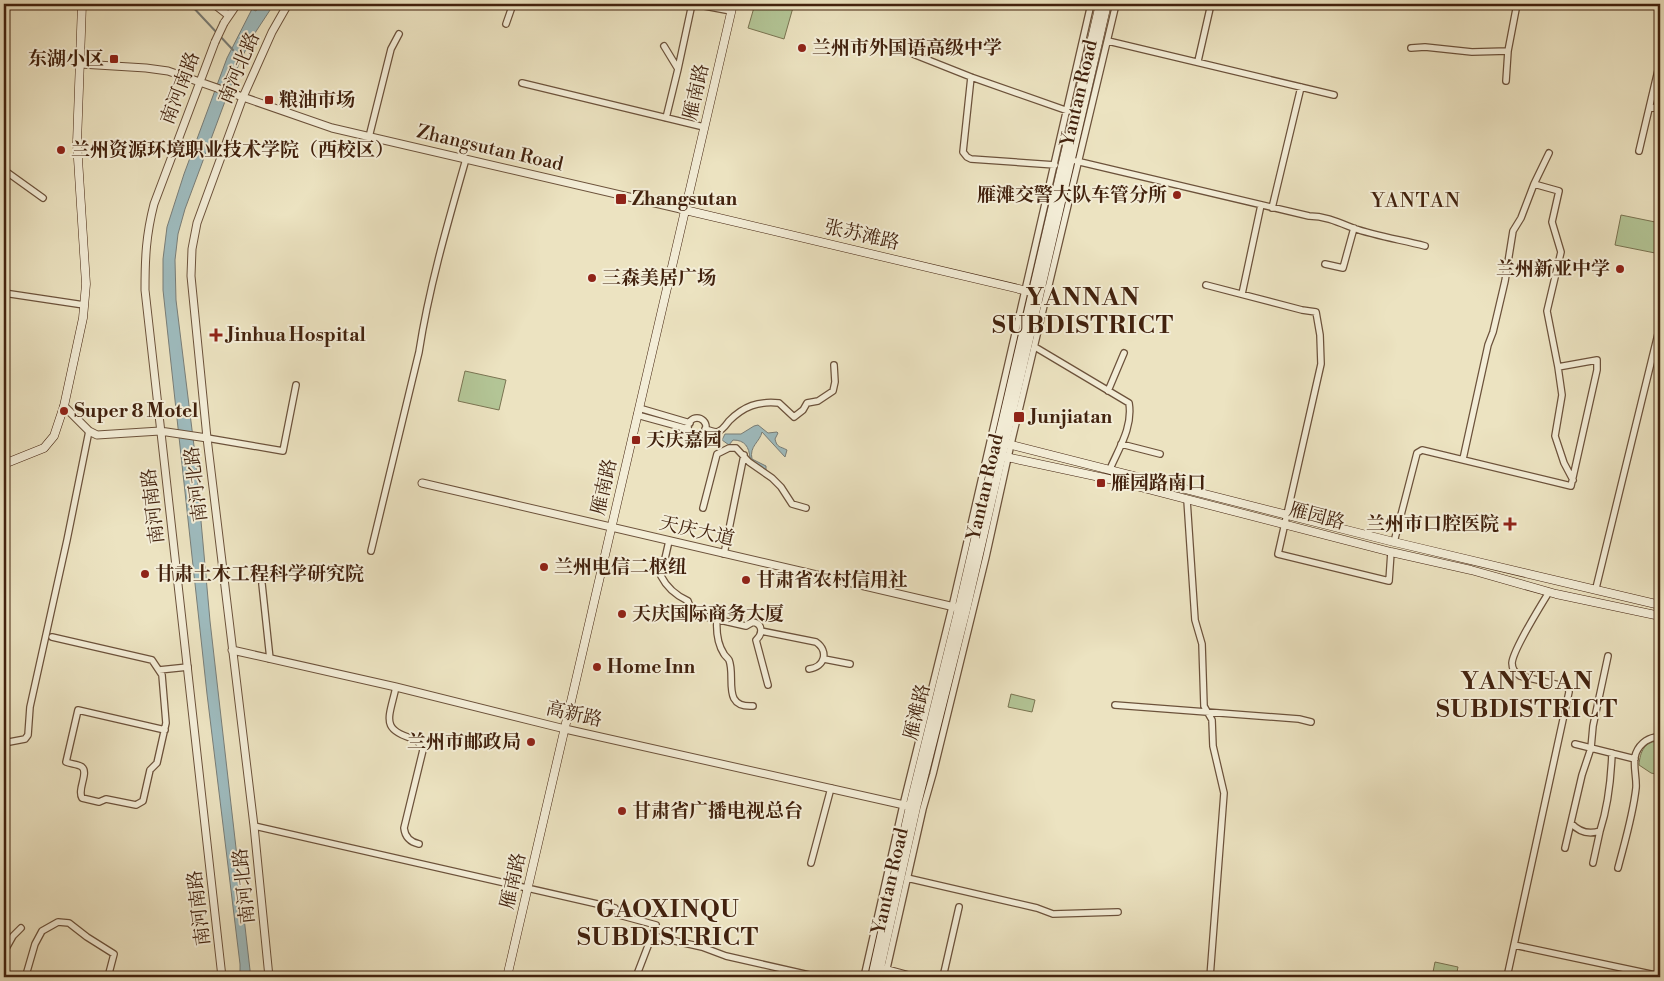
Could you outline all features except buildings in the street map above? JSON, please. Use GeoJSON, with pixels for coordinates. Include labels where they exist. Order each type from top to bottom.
{"type":"FeatureCollection","features":[{"type":"Feature","properties":{"kind":"main road"},"geometry":{"type":"LineString","coordinates":[[6,462],[44,448],[54,436],[64,406],[84,305],[86,284],[77,143],[82,4]]}},
{"type":"Feature","properties":{"kind":"main road","name":"Yantan Road"},"geometry":{"type":"LineString","coordinates":[[1067,159],[1100,4]]}},
{"type":"Feature","properties":{"kind":"main road","name":"Yantan Road"},"geometry":{"type":"LineString","coordinates":[[1001,456],[1001,442],[1032,292],[1107,4]]}},
{"type":"Feature","properties":{"kind":"main road","name":"雁南路"},"geometry":{"type":"LineString","coordinates":[[507,977],[732,8]]}},
{"type":"Feature","properties":{"kind":"main road","name":"张苏滩路"},"geometry":{"type":"LineString","coordinates":[[685,210],[1032,292]]}},
{"type":"Feature","properties":{"kind":"main road","name":"雁园路"},"geometry":{"type":"LineString","coordinates":[[1001,442],[1394,542],[1596,588],[1660,605]]}},
{"type":"Feature","properties":{"kind":"main road","name":"雁园路"},"geometry":{"type":"LineString","coordinates":[[1001,456],[1109,479],[1391,552],[1471,570],[1549,592],[1660,616]]}},
{"type":"Feature","properties":{"kind":"main road","name":"雁滩路"},"geometry":{"type":"LineString","coordinates":[[872,977],[880,967],[910,806],[959,608],[1001,456]]}},
{"type":"Feature","properties":{"kind":"main road"},"geometry":{"type":"LineString","coordinates":[[1391,552],[1394,542]]}},
{"type":"Feature","properties":{"kind":"main road","name":"Yantan Road"},"geometry":{"type":"LineString","coordinates":[[878,977],[905,871],[910,806]]}},
{"type":"Feature","properties":{"kind":"street"},"geometry":{"type":"LineString","coordinates":[[4,11],[9,4]]}},
{"type":"Feature","properties":{"kind":"street"},"geometry":{"type":"LineString","coordinates":[[214,4],[228,15],[237,4]]}},
{"type":"Feature","properties":{"kind":"street","name":"南河北路"},"geometry":{"type":"LineString","coordinates":[[269,977],[254,826],[207,438],[191,276],[192,248],[197,223],[243,96],[272,32],[288,4]]}},
{"type":"Feature","properties":{"kind":"street"},"geometry":{"type":"LineString","coordinates":[[506,24],[513,4]]}},
{"type":"Feature","properties":{"kind":"street"},"geometry":{"type":"LineString","coordinates":[[666,118],[693,4],[732,8]]}},
{"type":"Feature","properties":{"kind":"street","name":"Yantan Road"},"geometry":{"type":"LineString","coordinates":[[959,608],[1001,442],[1032,292],[1055,165],[1091,4]]}},
{"type":"Feature","properties":{"kind":"street","name":"Yantan Road"},"geometry":{"type":"LineString","coordinates":[[885,977],[880,967],[907,878],[905,871],[933,774],[975,604],[1001,456],[1001,442],[1035,347],[1116,4]]}},
{"type":"Feature","properties":{"kind":"street"},"geometry":{"type":"LineString","coordinates":[[1198,61],[1211,4]]}},
{"type":"Feature","properties":{"kind":"street"},"geometry":{"type":"LineString","coordinates":[[1506,81],[1508,51],[1518,4]]}},
{"type":"Feature","properties":{"kind":"street","name":"南河南路"},"geometry":{"type":"LineString","coordinates":[[222,977],[145,290],[146,241],[154,204],[199,82],[228,15]]}},
{"type":"Feature","properties":{"kind":"street"},"geometry":{"type":"LineString","coordinates":[[369,137],[391,48],[399,34]]}},
{"type":"Feature","properties":{"kind":"street"},"geometry":{"type":"LineString","coordinates":[[1108,41],[1334,95]]}},
{"type":"Feature","properties":{"kind":"street"},"geometry":{"type":"LineString","coordinates":[[664,46],[678,69]]}},
{"type":"Feature","properties":{"kind":"street"},"geometry":{"type":"LineString","coordinates":[[1411,48],[1425,47],[1472,52],[1508,51]]}},
{"type":"Feature","properties":{"kind":"street"},"geometry":{"type":"LineString","coordinates":[[913,54],[971,77],[1068,111]]}},
{"type":"Feature","properties":{"kind":"street"},"geometry":{"type":"LineString","coordinates":[[1095,55],[1104,56]]}},
{"type":"Feature","properties":{"kind":"street"},"geometry":{"type":"LineString","coordinates":[[1639,151],[1660,62]]}},
{"type":"Feature","properties":{"kind":"street"},"geometry":{"type":"LineString","coordinates":[[81,64],[168,71],[199,82]]}},
{"type":"Feature","properties":{"kind":"street"},"geometry":{"type":"LineString","coordinates":[[971,77],[964,155],[971,159],[1055,165]]}},
{"type":"Feature","properties":{"kind":"street","name":"Zhangsutan Road"},"geometry":{"type":"LineString","coordinates":[[199,82],[332,128],[685,210]]}},
{"type":"Feature","properties":{"kind":"street"},"geometry":{"type":"LineString","coordinates":[[522,83],[704,127]]}},
{"type":"Feature","properties":{"kind":"street"},"geometry":{"type":"LineString","coordinates":[[1272,208],[1301,87]]}},
{"type":"Feature","properties":{"kind":"street"},"geometry":{"type":"LineString","coordinates":[[1650,107],[1660,109]]}},
{"type":"Feature","properties":{"kind":"street"},"geometry":{"type":"LineString","coordinates":[[1462,460],[1505,281],[1513,231],[1521,218],[1534,184],[1549,153]]}},
{"type":"Feature","properties":{"kind":"street"},"geometry":{"type":"LineString","coordinates":[[371,551],[419,352],[422,330],[466,159]]}},
{"type":"Feature","properties":{"kind":"street"},"geometry":{"type":"LineString","coordinates":[[1067,159],[1272,208],[1309,216],[1318,216],[1354,228],[1425,246]]}},
{"type":"Feature","properties":{"kind":"street"},"geometry":{"type":"LineString","coordinates":[[4,170],[43,198]]}},
{"type":"Feature","properties":{"kind":"street"},"geometry":{"type":"LineString","coordinates":[[1534,184],[1559,191],[1552,222],[1561,252],[1547,311],[1562,395],[1555,436],[1564,463],[1573,480]]}},
{"type":"Feature","properties":{"kind":"street"},"geometry":{"type":"LineString","coordinates":[[1242,294],[1261,205]]}},
{"type":"Feature","properties":{"kind":"street"},"geometry":{"type":"LineString","coordinates":[[1325,264],[1343,268],[1354,228]]}},
{"type":"Feature","properties":{"kind":"street"},"geometry":{"type":"LineString","coordinates":[[1206,285],[1316,312],[1320,335],[1321,364],[1278,554],[1390,581],[1391,552]]}},
{"type":"Feature","properties":{"kind":"street"},"geometry":{"type":"LineString","coordinates":[[1032,292],[1047,295]]}},
{"type":"Feature","properties":{"kind":"street"},"geometry":{"type":"LineString","coordinates":[[4,293],[84,305]]}},
{"type":"Feature","properties":{"kind":"street"},"geometry":{"type":"LineString","coordinates":[[1596,588],[1655,343],[1660,333]]}},
{"type":"Feature","properties":{"kind":"street"},"geometry":{"type":"LineString","coordinates":[[1035,347],[1129,404],[1131,412],[1125,438],[1110,469]]}},
{"type":"Feature","properties":{"kind":"street"},"geometry":{"type":"LineString","coordinates":[[1108,391],[1124,353]]}},
{"type":"Feature","properties":{"kind":"street"},"geometry":{"type":"LineString","coordinates":[[1394,542],[1417,453],[1422,450],[1571,486],[1597,370],[1597,360],[1558,367]]}},
{"type":"Feature","properties":{"kind":"street"},"geometry":{"type":"LineString","coordinates":[[705,429],[714,432],[720,430],[738,412],[749,405],[761,402],[779,403],[794,417],[803,410],[807,403],[818,401],[833,391],[834,365]]}},
{"type":"Feature","properties":{"kind":"street"},"geometry":{"type":"LineString","coordinates":[[64,406],[89,431],[98,435],[160,431],[173,432],[284,451],[296,385]]}},
{"type":"Feature","properties":{"kind":"street"},"geometry":{"type":"LineString","coordinates":[[638,412],[689,426]]}},
{"type":"Feature","properties":{"kind":"street"},"geometry":{"type":"LineString","coordinates":[[699,419],[704,423],[705,429],[702,435],[692,435],[689,426],[692,420],[699,419]]}},
{"type":"Feature","properties":{"kind":"street"},"geometry":{"type":"LineString","coordinates":[[4,743],[25,739],[28,735],[30,707],[89,431]]}},
{"type":"Feature","properties":{"kind":"street"},"geometry":{"type":"LineString","coordinates":[[1121,444],[1160,454]]}},
{"type":"Feature","properties":{"kind":"street"},"geometry":{"type":"LineString","coordinates":[[703,508],[717,454],[723,450],[736,448],[749,462],[772,478],[781,487],[792,504],[806,508]]}},
{"type":"Feature","properties":{"kind":"street"},"geometry":{"type":"LineString","coordinates":[[724,554],[744,455]]}},
{"type":"Feature","properties":{"kind":"street","name":"天庆大道"},"geometry":{"type":"LineString","coordinates":[[422,483],[959,608]]}},
{"type":"Feature","properties":{"kind":"street"},"geometry":{"type":"LineString","coordinates":[[1187,500],[1195,620],[1202,644],[1204,706],[1212,720],[1212,746],[1224,794],[1210,977]]}},
{"type":"Feature","properties":{"kind":"street"},"geometry":{"type":"LineString","coordinates":[[669,541],[661,576],[665,584],[671,592],[688,601],[694,613],[746,626],[756,622],[762,631],[756,640],[768,685]]}},
{"type":"Feature","properties":{"kind":"street"},"geometry":{"type":"LineString","coordinates":[[262,584],[270,659]]}},
{"type":"Feature","properties":{"kind":"street"},"geometry":{"type":"LineString","coordinates":[[1507,977],[1569,692],[1568,687],[1520,676],[1512,666],[1513,658],[1549,592]]}},
{"type":"Feature","properties":{"kind":"street"},"geometry":{"type":"LineString","coordinates":[[717,619],[716,631],[719,643],[729,660],[731,693],[742,705],[753,706]]}},
{"type":"Feature","properties":{"kind":"street"},"geometry":{"type":"LineString","coordinates":[[762,631],[816,642],[823,649],[824,658],[818,666],[809,669]]}},
{"type":"Feature","properties":{"kind":"street"},"geometry":{"type":"LineString","coordinates":[[52,638],[152,660],[162,675],[165,730],[157,763],[150,770],[141,803],[136,806],[106,799],[99,802],[82,798],[80,792],[85,773],[84,770],[81,767],[66,762],[78,710],[165,730]]}},
{"type":"Feature","properties":{"kind":"street","name":"高新路"},"geometry":{"type":"LineString","coordinates":[[232,650],[396,687],[564,729],[910,806]]}},
{"type":"Feature","properties":{"kind":"street"},"geometry":{"type":"LineString","coordinates":[[1565,848],[1582,775],[1591,748],[1593,726],[1608,656]]}},
{"type":"Feature","properties":{"kind":"street"},"geometry":{"type":"LineString","coordinates":[[824,658],[850,664]]}},
{"type":"Feature","properties":{"kind":"street"},"geometry":{"type":"LineString","coordinates":[[159,670],[188,667]]}},
{"type":"Feature","properties":{"kind":"street"},"geometry":{"type":"LineString","coordinates":[[396,687],[389,717],[392,728],[401,736],[417,740],[422,750],[404,828],[404,833],[410,841],[419,844]]}},
{"type":"Feature","properties":{"kind":"street"},"geometry":{"type":"LineString","coordinates":[[1115,705],[1299,719],[1311,722]]}},
{"type":"Feature","properties":{"kind":"street"},"geometry":{"type":"LineString","coordinates":[[1618,868],[1632,813],[1636,786],[1635,758],[1639,748],[1647,740],[1652,737],[1660,737]]}},
{"type":"Feature","properties":{"kind":"street"},"geometry":{"type":"LineString","coordinates":[[1576,744],[1635,758]]}},
{"type":"Feature","properties":{"kind":"street"},"geometry":{"type":"LineString","coordinates":[[1593,863],[1606,812],[1612,753]]}},
{"type":"Feature","properties":{"kind":"street"},"geometry":{"type":"LineString","coordinates":[[812,863],[831,788]]}},
{"type":"Feature","properties":{"kind":"street","name":"Yantan Road"},"geometry":{"type":"LineString","coordinates":[[864,977],[910,806]]}},
{"type":"Feature","properties":{"kind":"street"},"geometry":{"type":"LineString","coordinates":[[1571,823],[1587,833],[1600,831]]}},
{"type":"Feature","properties":{"kind":"street"},"geometry":{"type":"LineString","coordinates":[[254,826],[615,908],[619,915],[656,925],[636,977]]}},
{"type":"Feature","properties":{"kind":"street"},"geometry":{"type":"LineString","coordinates":[[907,878],[1037,908],[1053,914],[1118,912]]}},
{"type":"Feature","properties":{"kind":"street"},"geometry":{"type":"LineString","coordinates":[[943,977],[958,907]]}},
{"type":"Feature","properties":{"kind":"street"},"geometry":{"type":"LineString","coordinates":[[4,974],[17,977],[28,976],[34,944],[42,931],[58,922],[64,922],[74,926],[87,937],[114,954],[108,977]]}},
{"type":"Feature","properties":{"kind":"street"},"geometry":{"type":"LineString","coordinates":[[4,952],[13,936],[21,928]]}},
{"type":"Feature","properties":{"kind":"street"},"geometry":{"type":"LineString","coordinates":[[653,936],[702,947],[726,956],[818,977]]}},
{"type":"Feature","properties":{"kind":"street"},"geometry":{"type":"LineString","coordinates":[[1514,945],[1660,976]]}},
{"type":"Feature","properties":{"kind":"street"},"geometry":{"type":"LineString","coordinates":[[880,967],[916,977]]}},
{"type":"Feature","properties":{"kind":"green space"},"geometry":{"type":"Polygon","coordinates":[[[755,4],[794,4],[784,39],[748,28],[755,4]]]}},
{"type":"Feature","properties":{"kind":"green space"},"geometry":{"type":"Polygon","coordinates":[[[1621,215],[1660,223],[1660,254],[1615,245],[1621,215]]]}},
{"type":"Feature","properties":{"kind":"green space"},"geometry":{"type":"Polygon","coordinates":[[[465,371],[506,380],[499,410],[458,401],[465,371]]]}},
{"type":"Feature","properties":{"kind":"green space"},"geometry":{"type":"Polygon","coordinates":[[[1011,694],[1035,700],[1032,712],[1008,707],[1011,694]]]}},
{"type":"Feature","properties":{"kind":"green space"},"geometry":{"type":"Polygon","coordinates":[[[1655,741],[1660,741],[1660,775],[1651,773],[1639,765],[1644,748],[1655,741]]]}},
{"type":"Feature","properties":{"kind":"green space"},"geometry":{"type":"Polygon","coordinates":[[[1435,962],[1458,967],[1456,977],[1432,977],[1435,962]]]}},
{"type":"Feature","properties":{"kind":"water"},"geometry":{"type":"Polygon","coordinates":[[[259,4],[274,4],[253,36],[240,61],[185,209],[178,234],[175,260],[176,300],[195,454],[210,621],[250,970],[250,977],[240,977],[163,290],[163,259],[167,227],[184,174],[227,58],[252,9],[256,11],[259,4]]]}},
{"type":"Feature","properties":{"kind":"water"},"geometry":{"type":"Polygon","coordinates":[[[758,425],[768,433],[777,432],[775,439],[777,444],[787,450],[785,457],[762,432],[753,447],[751,455],[752,459],[766,466],[766,470],[750,458],[747,447],[741,441],[733,440],[729,445],[722,440],[725,434],[741,434],[758,425]]]}},
{"type":"Feature","properties":{"kind":"waterway"},"geometry":{"type":"LineString","coordinates":[[190,4],[233,50]]}},
{"type":"Feature","properties":{"kind":"place","name":"兰州市外国语高级中学"},"geometry":{"type":"Point","coordinates":[802,48]}},
{"type":"Feature","properties":{"kind":"place","name":"东湖小区"},"geometry":{"type":"Point","coordinates":[114,59]}},
{"type":"Feature","properties":{"kind":"place","name":"粮油市场"},"geometry":{"type":"Point","coordinates":[269,100]}},
{"type":"Feature","properties":{"kind":"place","name":"兰州资源环境职业技术学院（西校区）"},"geometry":{"type":"Point","coordinates":[61,150]}},
{"type":"Feature","properties":{"kind":"place","name":"雁滩交警大队车管分所"},"geometry":{"type":"Point","coordinates":[1177,195]}},
{"type":"Feature","properties":{"kind":"place","name":"Zhangsutan"},"geometry":{"type":"Point","coordinates":[621,199]}},
{"type":"Feature","properties":{"kind":"place","name":"兰州新亚中学"},"geometry":{"type":"Point","coordinates":[1620,269]}},
{"type":"Feature","properties":{"kind":"place","name":"三森美居广场"},"geometry":{"type":"Point","coordinates":[592,278]}},
{"type":"Feature","properties":{"kind":"place","name":"Jinhua Hospital"},"geometry":{"type":"Point","coordinates":[216,335]}},
{"type":"Feature","properties":{"kind":"place","name":"Super 8 Motel"},"geometry":{"type":"Point","coordinates":[64,411]}},
{"type":"Feature","properties":{"kind":"place","name":"Junjiatan"},"geometry":{"type":"Point","coordinates":[1019,417]}},
{"type":"Feature","properties":{"kind":"place","name":"天庆嘉园"},"geometry":{"type":"Point","coordinates":[636,440]}},
{"type":"Feature","properties":{"kind":"place","name":"雁园路南口"},"geometry":{"type":"Point","coordinates":[1101,483]}},
{"type":"Feature","properties":{"kind":"place","name":"兰州市口腔医院"},"geometry":{"type":"Point","coordinates":[1510,524]}},
{"type":"Feature","properties":{"kind":"place","name":"兰州电信二枢纽"},"geometry":{"type":"Point","coordinates":[544,567]}},
{"type":"Feature","properties":{"kind":"place","name":"甘肃土木工程科学研究院"},"geometry":{"type":"Point","coordinates":[145,574]}},
{"type":"Feature","properties":{"kind":"place","name":"甘肃省农村信用社"},"geometry":{"type":"Point","coordinates":[746,580]}},
{"type":"Feature","properties":{"kind":"place","name":"天庆国际商务大厦"},"geometry":{"type":"Point","coordinates":[622,614]}},
{"type":"Feature","properties":{"kind":"place","name":"Home Inn"},"geometry":{"type":"Point","coordinates":[597,667]}},
{"type":"Feature","properties":{"kind":"place","name":"兰州市邮政局"},"geometry":{"type":"Point","coordinates":[531,742]}},
{"type":"Feature","properties":{"kind":"place","name":"甘肃省广播电视总台"},"geometry":{"type":"Point","coordinates":[622,811]}},
{"type":"Feature","properties":{"kind":"district","name":"YANTAN"},"geometry":{"type":"Point","coordinates":[1416,201]}},
{"type":"Feature","properties":{"kind":"district","name":"YANNAN SUBDISTRICT"},"geometry":{"type":"Point","coordinates":[1083,312]}},
{"type":"Feature","properties":{"kind":"district","name":"YANYUAN SUBDISTRICT"},"geometry":{"type":"Point","coordinates":[1527,696]}},
{"type":"Feature","properties":{"kind":"district","name":"GAOXINQU SUBDISTRICT"},"geometry":{"type":"Point","coordinates":[668,924]}}]}
